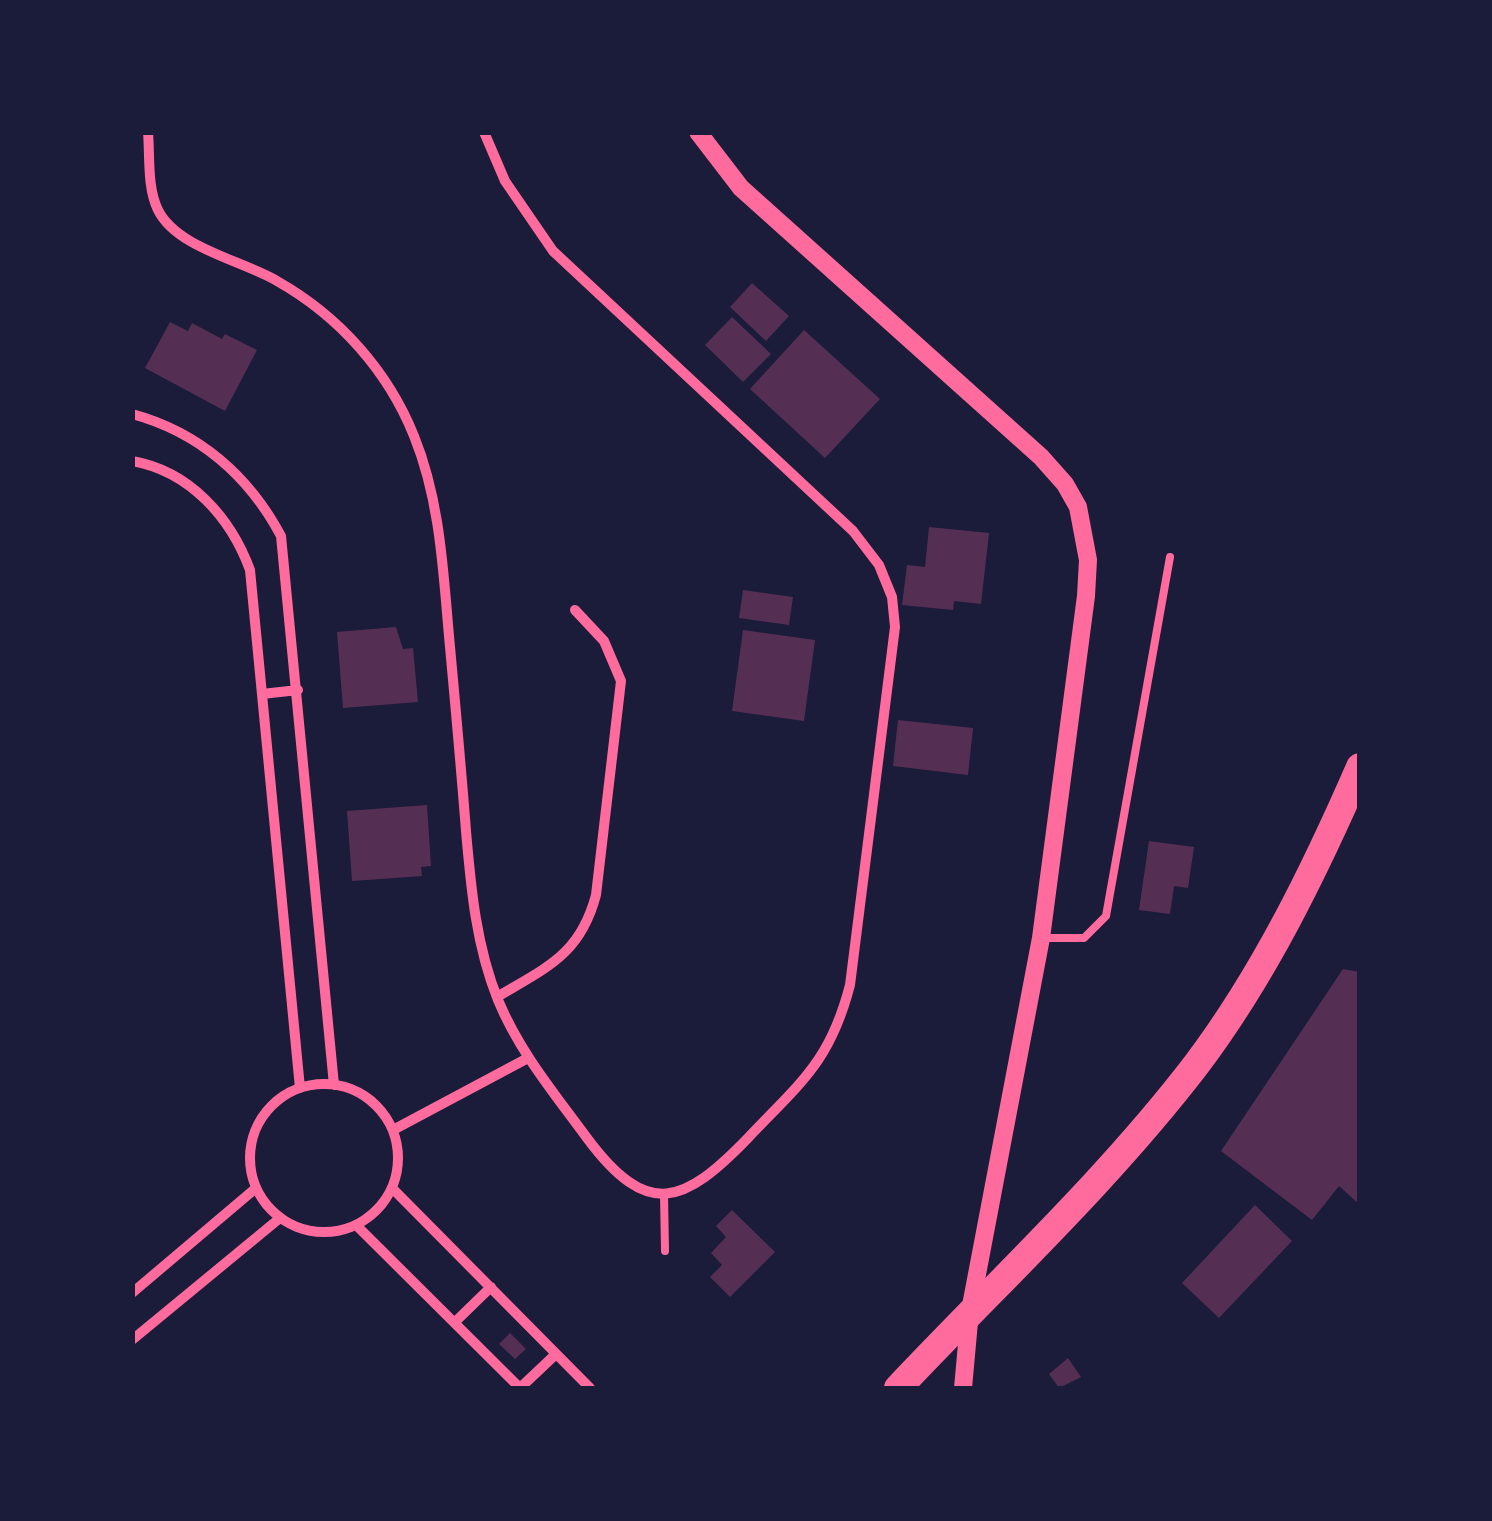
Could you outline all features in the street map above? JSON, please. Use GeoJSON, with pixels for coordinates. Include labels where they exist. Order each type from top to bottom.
{"type":"FeatureCollection","features":[{"type":"Feature","properties":{"kind":"highway"},"geometry":{"type":"LineString","coordinates":[[898,1388],[1119,1156],[1196,1064],[1352,807],[1360,767]]}},
{"type":"Feature","properties":{"kind":"street"},"geometry":{"type":"LineString","coordinates":[[148,132],[154,198],[168,224],[182,237],[281,283],[321,312],[362,349],[393,391],[415,438],[432,494],[442,552],[471,890],[497,996],[528,1058],[608,1166],[645,1190],[664,1194],[702,1183],[720,1167],[828,1050],[841,1020],[850,985],[892,664],[892,596],[879,565],[853,531],[553,251],[504,181],[484,132]]}},
{"type":"Feature","properties":{"kind":"street"},"geometry":{"type":"LineString","coordinates":[[698,132],[741,188],[1041,457],[1065,484],[1078,507],[1088,560],[1086,596],[1041,938],[970,1311],[964,1388]]}},
{"type":"Feature","properties":{"kind":"street"},"geometry":{"type":"LineString","coordinates":[[132,414],[188,436],[216,455],[264,504],[281,536],[288,569],[334,1085]]}},
{"type":"Feature","properties":{"kind":"street"},"geometry":{"type":"LineString","coordinates":[[132,461],[173,476],[225,518],[250,570],[300,1088]]}},
{"type":"Feature","properties":{"kind":"street"},"geometry":{"type":"LineString","coordinates":[[497,996],[554,963],[575,945],[588,922],[596,895],[621,681],[604,642],[575,610]]}},
{"type":"Feature","properties":{"kind":"street"},"geometry":{"type":"LineString","coordinates":[[262,694],[298,690]]}},
{"type":"Feature","properties":{"kind":"street"},"geometry":{"type":"LineString","coordinates":[[393,1130],[528,1058]]}},
{"type":"Feature","properties":{"kind":"street"},"geometry":{"type":"LineString","coordinates":[[334,1085],[358,1092],[379,1108],[393,1130],[399,1160],[384,1204],[356,1225],[317,1232],[280,1218],[256,1188],[251,1171],[253,1136],[270,1106],[300,1088],[334,1085]]}},
{"type":"Feature","properties":{"kind":"street"},"geometry":{"type":"LineString","coordinates":[[132,1293],[256,1188]]}},
{"type":"Feature","properties":{"kind":"street"},"geometry":{"type":"LineString","coordinates":[[392,1188],[590,1388]]}},
{"type":"Feature","properties":{"kind":"street"},"geometry":{"type":"LineString","coordinates":[[132,1340],[280,1218]]}},
{"type":"Feature","properties":{"kind":"street"},"geometry":{"type":"LineString","coordinates":[[356,1225],[520,1388],[556,1354]]}},
{"type":"Feature","properties":{"kind":"street"},"geometry":{"type":"LineString","coordinates":[[455,1322],[491,1287]]}},
{"type":"Feature","properties":{"kind":"lane"},"geometry":{"type":"LineString","coordinates":[[1041,938],[1084,938],[1106,916],[1170,557]]}},
{"type":"Feature","properties":{"kind":"lane"},"geometry":{"type":"LineString","coordinates":[[664,1194],[665,1251]]}},
{"type":"Feature","properties":{"kind":"building"},"geometry":{"type":"Polygon","coordinates":[[[752,283],[789,316],[766,341],[730,307],[752,283]]]}},
{"type":"Feature","properties":{"kind":"building"},"geometry":{"type":"Polygon","coordinates":[[[732,317],[771,354],[743,382],[705,345],[732,317]]]}},
{"type":"Feature","properties":{"kind":"building"},"geometry":{"type":"Polygon","coordinates":[[[170,322],[188,331],[192,323],[222,339],[225,334],[257,350],[225,411],[145,368],[170,322]]]}},
{"type":"Feature","properties":{"kind":"building"},"geometry":{"type":"Polygon","coordinates":[[[804,330],[880,399],[825,458],[750,389],[804,330]]]}},
{"type":"Feature","properties":{"kind":"building"},"geometry":{"type":"Polygon","coordinates":[[[929,527],[989,533],[981,604],[954,601],[953,610],[902,605],[907,565],[925,567],[929,527]]]}},
{"type":"Feature","properties":{"kind":"building"},"geometry":{"type":"Polygon","coordinates":[[[743,590],[793,597],[789,625],[739,618],[743,590]]]}},
{"type":"Feature","properties":{"kind":"building"},"geometry":{"type":"Polygon","coordinates":[[[396,627],[403,649],[413,648],[418,702],[343,708],[337,632],[396,627]]]}},
{"type":"Feature","properties":{"kind":"building"},"geometry":{"type":"Polygon","coordinates":[[[743,630],[815,640],[804,721],[732,711],[743,630]]]}},
{"type":"Feature","properties":{"kind":"building"},"geometry":{"type":"Polygon","coordinates":[[[898,720],[973,728],[968,775],[893,766],[898,720]]]}},
{"type":"Feature","properties":{"kind":"building"},"geometry":{"type":"Polygon","coordinates":[[[427,805],[431,866],[421,867],[422,876],[352,881],[347,811],[427,805]]]}},
{"type":"Feature","properties":{"kind":"building"},"geometry":{"type":"Polygon","coordinates":[[[1149,841],[1194,847],[1188,888],[1174,886],[1170,914],[1139,910],[1149,841]]]}},
{"type":"Feature","properties":{"kind":"building"},"geometry":{"type":"Polygon","coordinates":[[[1343,969],[1360,972],[1360,1205],[1339,1186],[1312,1220],[1221,1151],[1343,969]]]}},
{"type":"Feature","properties":{"kind":"building"},"geometry":{"type":"Polygon","coordinates":[[[1255,1205],[1292,1241],[1219,1318],[1182,1283],[1255,1205]]]}},
{"type":"Feature","properties":{"kind":"building"},"geometry":{"type":"Polygon","coordinates":[[[732,1210],[775,1252],[730,1297],[710,1277],[722,1265],[711,1253],[726,1237],[716,1226],[732,1210]]]}},
{"type":"Feature","properties":{"kind":"building"},"geometry":{"type":"Polygon","coordinates":[[[510,1333],[526,1349],[515,1359],[499,1344],[510,1333]]]}},
{"type":"Feature","properties":{"kind":"building"},"geometry":{"type":"Polygon","coordinates":[[[1068,1358],[1081,1377],[1059,1388],[1049,1374],[1068,1358]]]}}]}
